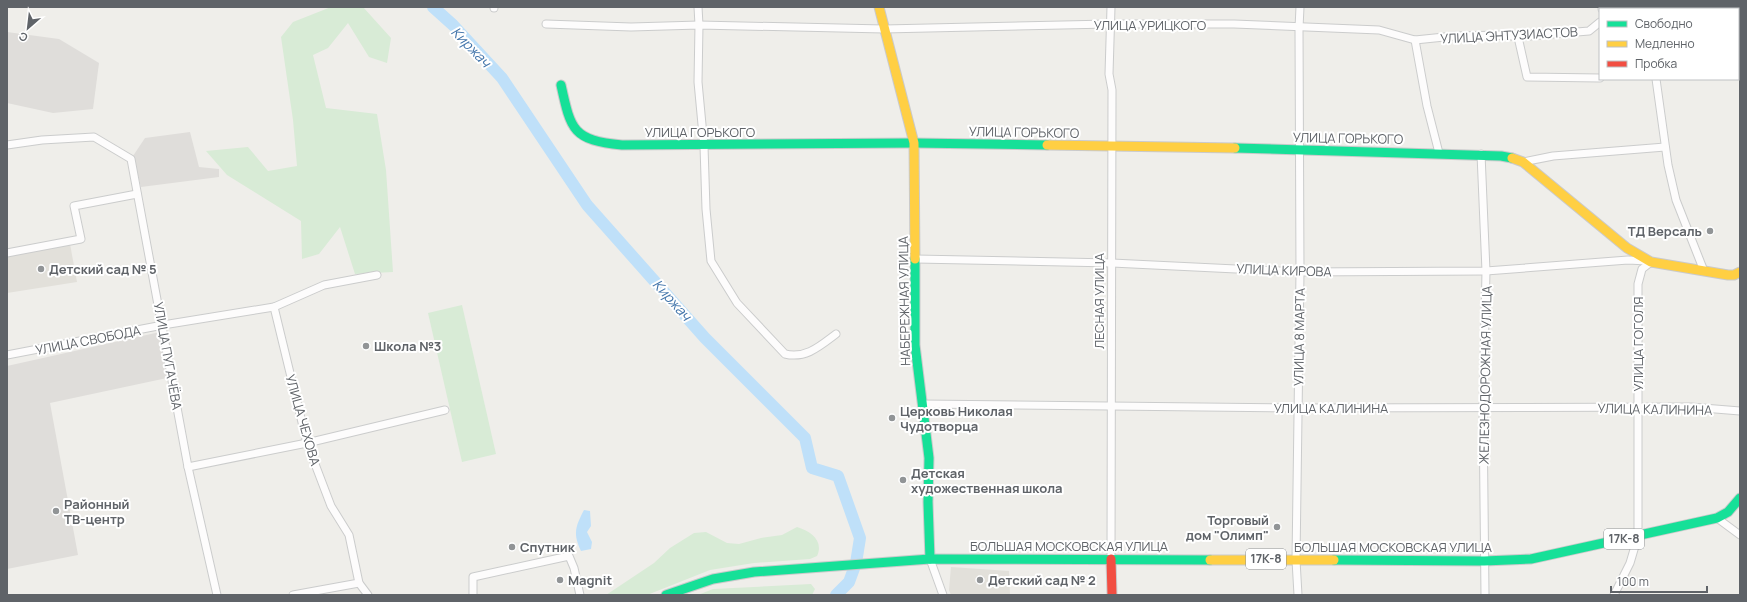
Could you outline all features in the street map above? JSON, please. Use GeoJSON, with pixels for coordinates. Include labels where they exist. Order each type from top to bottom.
{"type":"FeatureCollection","features":[{"type":"Feature","properties":{"kind":"street"},"geometry":{"type":"LineString","coordinates":[[698,7],[700,25],[698,82],[704,146],[706,209],[711,261],[737,304],[785,354],[802,355],[814,350],[836,334]]}},
{"type":"Feature","properties":{"kind":"street","name":"НАБЕРЕЖНАЯ УЛИЦА"},"geometry":{"type":"LineString","coordinates":[[880,7],[884,29],[914,143],[916,259],[915,345],[929,458],[928,502],[930,559],[943,595]]}},
{"type":"Feature","properties":{"kind":"street","name":"ЛЕСНАЯ УЛИЦА"},"geometry":{"type":"LineString","coordinates":[[1111,7],[1109,24],[1109,74],[1112,90],[1112,595]]}},
{"type":"Feature","properties":{"kind":"street","name":"УЛИЦА 8 МАРТА"},"geometry":{"type":"LineString","coordinates":[[1298,595],[1296,560],[1300,272],[1298,28],[1300,7]]}},
{"type":"Feature","properties":{"kind":"street","name":"УЛИЦА ЭНТУЗИАСТОВ"},"geometry":{"type":"LineString","coordinates":[[1415,40],[1454,36],[1505,35],[1518,37],[1589,31],[1599,23]]}},
{"type":"Feature","properties":{"kind":"street","name":"УЛИЦА УРИЦКОГО"},"geometry":{"type":"LineString","coordinates":[[546,24],[631,27],[700,25],[884,29],[1109,24],[1234,24],[1298,28],[1318,27],[1379,30],[1415,40]]}},
{"type":"Feature","properties":{"kind":"street"},"geometry":{"type":"LineString","coordinates":[[1518,37],[1527,77],[1599,78]]}},
{"type":"Feature","properties":{"kind":"street"},"geometry":{"type":"LineString","coordinates":[[1415,40],[1427,106],[1439,153]]}},
{"type":"Feature","properties":{"kind":"street"},"geometry":{"type":"LineString","coordinates":[[1656,80],[1665,147],[1676,200],[1704,271]]}},
{"type":"Feature","properties":{"kind":"street","name":"УЛИЦА ГОРЬКОГО"},"geometry":{"type":"LineString","coordinates":[[561,85],[568,117],[572,127],[594,143],[622,145],[704,146],[914,143],[1481,154],[1518,159],[1524,162],[1627,248],[1652,262],[1734,275],[1740,272]]}},
{"type":"Feature","properties":{"kind":"street","name":"УЛИЦА ПУГАЧЁВА"},"geometry":{"type":"LineString","coordinates":[[7,145],[42,140],[94,137],[131,159],[163,325],[188,467],[217,595]]}},
{"type":"Feature","properties":{"kind":"street","name":"УЛИЦА ГОРЬКОГО"},"geometry":{"type":"LineString","coordinates":[[1524,162],[1554,156],[1665,147]]}},
{"type":"Feature","properties":{"kind":"street","name":"ЖЕЛЕЗНОДОРОЖНАЯ УЛИЦА"},"geometry":{"type":"LineString","coordinates":[[1481,154],[1486,271],[1483,408],[1485,595]]}},
{"type":"Feature","properties":{"kind":"street"},"geometry":{"type":"LineString","coordinates":[[7,252],[81,239],[74,206],[138,194]]}},
{"type":"Feature","properties":{"kind":"street","name":"УЛИЦА КИРОВА"},"geometry":{"type":"LineString","coordinates":[[916,259],[1112,263],[1300,272],[1486,271],[1628,260],[1652,262]]}},
{"type":"Feature","properties":{"kind":"street","name":"УЛИЦА ГОГОЛЯ"},"geometry":{"type":"LineString","coordinates":[[1614,595],[1630,563],[1638,536],[1638,284],[1642,269],[1652,262]]}},
{"type":"Feature","properties":{"kind":"street","name":"УЛИЦА СВОБОДА"},"geometry":{"type":"LineString","coordinates":[[7,355],[163,325],[274,307],[324,285],[377,275]]}},
{"type":"Feature","properties":{"kind":"street","name":"УЛИЦА ЧЕХОВА"},"geometry":{"type":"LineString","coordinates":[[274,307],[307,443],[331,506],[349,535],[359,583],[368,595]]}},
{"type":"Feature","properties":{"kind":"street","name":"УЛИЦА КАЛИНИНА"},"geometry":{"type":"LineString","coordinates":[[922,404],[1297,408],[1691,407],[1740,412]]}},
{"type":"Feature","properties":{"kind":"street"},"geometry":{"type":"LineString","coordinates":[[188,467],[307,443],[444,410]]}},
{"type":"Feature","properties":{"kind":"street","name":"БОЛЬШАЯ МОСКОВСКАЯ УЛИЦА"},"geometry":{"type":"LineString","coordinates":[[666,595],[712,579],[754,572],[930,559],[1484,561],[1530,559],[1717,518],[1728,512],[1740,498]]}},
{"type":"Feature","properties":{"kind":"street"},"geometry":{"type":"LineString","coordinates":[[1717,518],[1740,535]]}},
{"type":"Feature","properties":{"kind":"street"},"geometry":{"type":"LineString","coordinates":[[473,595],[473,577],[569,556],[574,568],[580,595]]}},
{"type":"Feature","properties":{"kind":"street"},"geometry":{"type":"LineString","coordinates":[[293,595],[359,583]]}},
{"type":"Feature","properties":{"kind":"shaded area"},"geometry":{"type":"Polygon","coordinates":[[[7,32],[59,39],[99,63],[93,109],[53,113],[7,103],[7,32]]]}},
{"type":"Feature","properties":{"kind":"shaded area"},"geometry":{"type":"Polygon","coordinates":[[[190,132],[199,167],[219,169],[219,177],[141,187],[133,156],[145,138],[190,132]]]}},
{"type":"Feature","properties":{"kind":"shaded area","name":"Детский сад № 5"},"geometry":{"type":"Polygon","coordinates":[[[70,244],[77,282],[7,293],[7,255],[70,244]]]}},
{"type":"Feature","properties":{"kind":"shaded area"},"geometry":{"type":"Polygon","coordinates":[[[160,332],[167,378],[50,403],[78,555],[7,569],[7,366],[160,332]]]}},
{"type":"Feature","properties":{"kind":"shaded area","name":"Детский сад № 2"},"geometry":{"type":"Polygon","coordinates":[[[951,567],[1009,571],[1010,595],[951,595],[949,590],[951,567]]]}},
{"type":"Feature","properties":{"kind":"green space"},"geometry":{"type":"Polygon","coordinates":[[[331,7],[363,7],[391,38],[387,63],[369,57],[348,23],[328,48],[313,55],[326,108],[377,114],[386,170],[393,272],[355,274],[340,227],[319,254],[302,259],[301,221],[227,175],[206,151],[248,147],[268,171],[297,166],[293,120],[281,37],[293,22],[331,7]]]}},
{"type":"Feature","properties":{"kind":"green space"},"geometry":{"type":"Polygon","coordinates":[[[462,305],[496,454],[462,462],[428,313],[462,305]]]}},
{"type":"Feature","properties":{"kind":"green space"},"geometry":{"type":"Polygon","coordinates":[[[797,527],[807,531],[815,537],[819,546],[817,556],[810,559],[754,563],[710,570],[647,595],[606,595],[654,563],[670,548],[694,533],[706,532],[727,543],[739,544],[761,538],[782,535],[797,527]]]}},
{"type":"Feature","properties":{"kind":"green space"},"geometry":{"type":"Polygon","coordinates":[[[811,584],[815,589],[812,595],[698,595],[713,589],[811,584]]]}},
{"type":"Feature","properties":{"kind":"water"},"geometry":{"type":"Polygon","coordinates":[[[584,510],[590,511],[591,526],[587,532],[592,542],[591,549],[581,551],[577,540],[576,530],[584,510]]]}},
{"type":"Feature","properties":{"kind":"waterway","name":"Киржач"},"geometry":{"type":"LineString","coordinates":[[433,7],[453,25],[502,78],[587,205],[705,338],[805,438],[812,468],[838,476],[860,538],[856,563],[849,582],[836,595]]}},
{"type":"Feature","properties":{"kind":"traffic: fast"},"geometry":{"type":"LineString","coordinates":[[561,85],[568,113],[577,130],[584,136],[593,140],[622,145],[914,143],[1047,145]]}},
{"type":"Feature","properties":{"kind":"traffic: fast"},"geometry":{"type":"LineString","coordinates":[[1235,148],[1501,156],[1512,158]]}},
{"type":"Feature","properties":{"kind":"traffic: fast"},"geometry":{"type":"LineString","coordinates":[[915,259],[915,345],[929,458],[928,502],[930,559]]}},
{"type":"Feature","properties":{"kind":"traffic: fast"},"geometry":{"type":"LineString","coordinates":[[1334,560],[1484,561],[1531,559],[1717,518],[1728,512],[1740,498]]}},
{"type":"Feature","properties":{"kind":"traffic: fast"},"geometry":{"type":"LineString","coordinates":[[666,595],[713,579],[754,572],[930,559],[1210,560]]}},
{"type":"Feature","properties":{"kind":"traffic: slow"},"geometry":{"type":"LineString","coordinates":[[879,7],[914,143],[915,259]]}},
{"type":"Feature","properties":{"kind":"traffic: slow"},"geometry":{"type":"LineString","coordinates":[[1047,145],[1235,148]]}},
{"type":"Feature","properties":{"kind":"traffic: slow"},"geometry":{"type":"LineString","coordinates":[[1512,158],[1523,162],[1627,248],[1651,262],[1728,275],[1734,275],[1740,272]]}},
{"type":"Feature","properties":{"kind":"traffic: slow"},"geometry":{"type":"LineString","coordinates":[[1210,560],[1334,560]]}},
{"type":"Feature","properties":{"kind":"traffic: jam"},"geometry":{"type":"LineString","coordinates":[[1111,559],[1112,595]]}},
{"type":"Feature","properties":{"kind":"place","name":"ТД Версаль"},"geometry":{"type":"Point","coordinates":[1710,231]}},
{"type":"Feature","properties":{"kind":"place","name":"Детский сад № 5"},"geometry":{"type":"Point","coordinates":[41,269]}},
{"type":"Feature","properties":{"kind":"place","name":"Школа №3"},"geometry":{"type":"Point","coordinates":[366,346]}},
{"type":"Feature","properties":{"kind":"place","name":"Церковь Николая Чудотворца"},"geometry":{"type":"Point","coordinates":[892,418]}},
{"type":"Feature","properties":{"kind":"place","name":"Детская художественная школа"},"geometry":{"type":"Point","coordinates":[903,480]}},
{"type":"Feature","properties":{"kind":"place","name":"Районный ТВ-центр"},"geometry":{"type":"Point","coordinates":[56,511]}},
{"type":"Feature","properties":{"kind":"place","name":"Торговый дом \"Олимп\""},"geometry":{"type":"Point","coordinates":[1277,527]}},
{"type":"Feature","properties":{"kind":"place","name":"Спутник"},"geometry":{"type":"Point","coordinates":[512,547]}},
{"type":"Feature","properties":{"kind":"place","name":"Magnit"},"geometry":{"type":"Point","coordinates":[560,580]}},
{"type":"Feature","properties":{"kind":"place","name":"Детский сад № 2"},"geometry":{"type":"Point","coordinates":[980,580]}}]}
